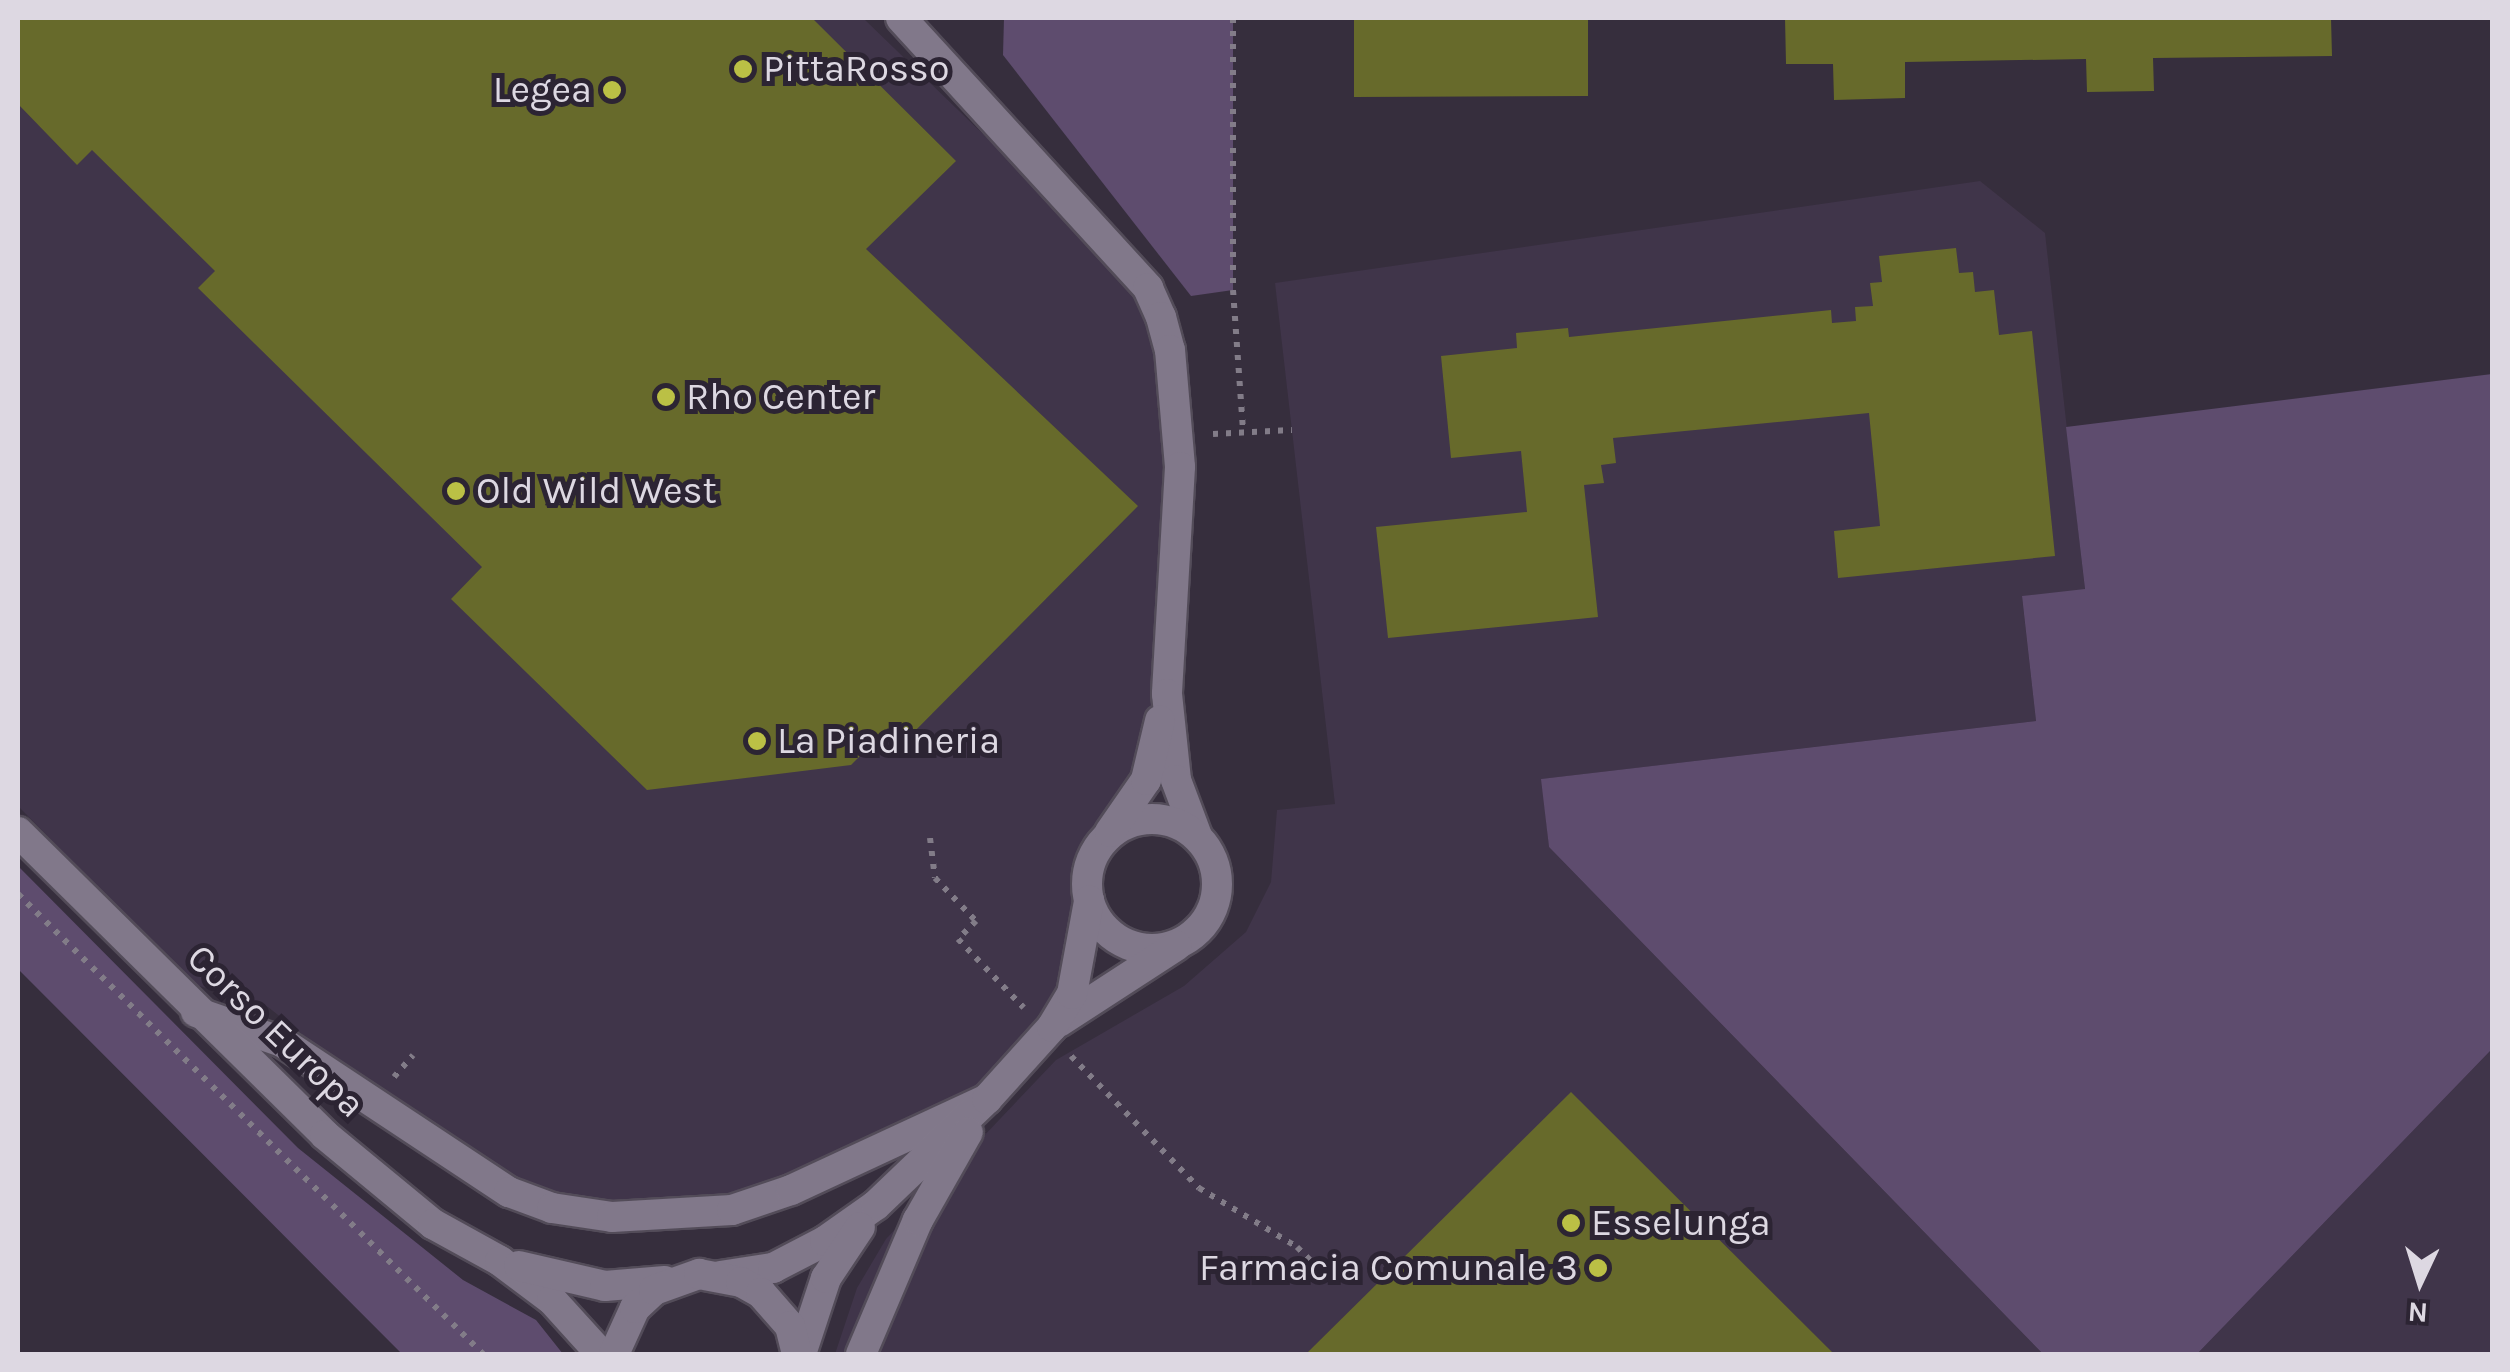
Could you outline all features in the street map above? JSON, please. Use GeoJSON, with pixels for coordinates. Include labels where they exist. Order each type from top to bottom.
{"type":"FeatureCollection","features":[{"type":"Feature","properties":{"kind":"street"},"geometry":{"type":"LineString","coordinates":[[799,1354],[826,1278],[876,1205],[986,1099],[1050,1029],[1190,937],[1213,908],[1217,888],[1216,869],[1197,836],[1176,780],[1167,694],[1180,467],[1170,350],[1161,316],[1148,288],[901,18]]}},
{"type":"Feature","properties":{"kind":"street"},"geometry":{"type":"LineString","coordinates":[[1050,1029],[1081,964],[1092,857],[1146,780],[1167,694]]}},
{"type":"Feature","properties":{"kind":"street"},"geometry":{"type":"LineString","coordinates":[[1106,837],[1141,819],[1180,824],[1197,836]]}},
{"type":"Feature","properties":{"kind":"street","name":"Corso Europa"},"geometry":{"type":"LineString","coordinates":[[18,832],[325,1136],[433,1224],[500,1260],[552,1300],[601,1354]]}},
{"type":"Feature","properties":{"kind":"street"},"geometry":{"type":"LineString","coordinates":[[1088,901],[1097,920],[1130,946],[1170,946],[1190,937]]}},
{"type":"Feature","properties":{"kind":"street"},"geometry":{"type":"LineString","coordinates":[[196,1012],[282,1042],[495,1185],[552,1208],[612,1217],[732,1210],[791,1190],[986,1099]]}},
{"type":"Feature","properties":{"kind":"street"},"geometry":{"type":"LineString","coordinates":[[861,1354],[918,1220],[986,1099]]}},
{"type":"Feature","properties":{"kind":"street","name":"Corso Europa"},"geometry":{"type":"LineString","coordinates":[[500,1260],[605,1286],[720,1276],[774,1268],[876,1205]]}},
{"type":"Feature","properties":{"kind":"street"},"geometry":{"type":"LineString","coordinates":[[720,1276],[741,1282],[777,1308],[799,1354]]}},
{"type":"Feature","properties":{"kind":"street"},"geometry":{"type":"LineString","coordinates":[[614,1354],[634,1308],[678,1278]]}},
{"type":"Feature","properties":{"kind":"path"},"geometry":{"type":"LineString","coordinates":[[1234,18],[1233,290],[1244,430]]}},
{"type":"Feature","properties":{"kind":"path"},"geometry":{"type":"LineString","coordinates":[[1212,434],[1292,430]]}},
{"type":"Feature","properties":{"kind":"path"},"geometry":{"type":"LineString","coordinates":[[930,838],[935,878],[976,921],[958,938],[1050,1029],[1199,1188],[1297,1246],[1329,1280]]}},
{"type":"Feature","properties":{"kind":"path"},"geometry":{"type":"LineString","coordinates":[[18,894],[483,1354]]}},
{"type":"Feature","properties":{"kind":"shaded area"},"geometry":{"type":"Polygon","coordinates":[[[18,18],[863,18],[1144,290],[1157,318],[1174,465],[1162,694],[1141,780],[1089,853],[1068,992],[983,1095],[791,1185],[676,1209],[555,1200],[419,1127],[268,1007],[193,984],[18,806],[18,18]]]}},
{"type":"Feature","properties":{"kind":"shaded area"},"geometry":{"type":"Polygon","coordinates":[[[1004,18],[1233,18],[1233,290],[1191,296],[1003,55],[1004,18]]]}},
{"type":"Feature","properties":{"kind":"shaded area"},"geometry":{"type":"Polygon","coordinates":[[[1980,181],[2045,233],[2085,590],[2022,597],[2036,721],[1542,779],[1549,847],[2043,1354],[835,1354],[857,1288],[886,1239],[1056,1060],[1184,986],[1246,932],[1271,882],[1277,810],[1335,804],[1275,283],[1980,181]]]}},
{"type":"Feature","properties":{"kind":"shaded area"},"geometry":{"type":"Polygon","coordinates":[[[2492,374],[2492,1049],[2197,1354],[2043,1354],[1549,847],[1541,779],[2036,721],[2022,596],[2085,589],[2066,427],[2492,374]]]}},
{"type":"Feature","properties":{"kind":"shaded area"},"geometry":{"type":"Polygon","coordinates":[[[18,866],[298,1148],[463,1280],[536,1320],[563,1354],[402,1354],[18,969],[18,866]]]}},
{"type":"Feature","properties":{"kind":"shaded area"},"geometry":{"type":"Polygon","coordinates":[[[2492,1049],[2492,1354],[2197,1354],[2492,1049]]]}},
{"type":"Feature","properties":{"kind":"building","name":"Rho Center"},"geometry":{"type":"Polygon","coordinates":[[[18,18],[812,18],[956,161],[866,249],[1138,506],[904,742],[888,728],[851,765],[647,790],[451,599],[482,567],[198,288],[215,271],[92,150],[77,165],[18,104],[18,18]]]}},
{"type":"Feature","properties":{"kind":"building"},"geometry":{"type":"Polygon","coordinates":[[[1354,18],[1588,18],[1588,96],[1354,97],[1354,18]]]}},
{"type":"Feature","properties":{"kind":"building"},"geometry":{"type":"Polygon","coordinates":[[[1785,18],[2331,18],[2332,56],[2153,58],[2154,91],[2087,92],[2086,59],[1905,62],[1905,98],[1834,100],[1833,64],[1786,64],[1785,18]]]}},
{"type":"Feature","properties":{"kind":"building"},"geometry":{"type":"Polygon","coordinates":[[[1956,248],[1959,273],[1973,272],[1975,292],[1994,290],[1999,335],[2032,331],[2055,556],[1838,578],[1834,531],[1880,526],[1869,413],[1613,438],[1616,463],[1601,465],[1604,483],[1584,485],[1598,617],[1388,638],[1376,527],[1527,512],[1521,451],[1451,458],[1441,356],[1517,348],[1516,333],[1568,328],[1569,337],[1831,310],[1832,323],[1856,321],[1855,307],[1873,306],[1870,283],[1882,282],[1879,256],[1956,248]]]}},
{"type":"Feature","properties":{"kind":"building","name":"Esselunga"},"geometry":{"type":"Polygon","coordinates":[[[1571,1092],[1834,1354],[1306,1354],[1571,1092]]]}},
{"type":"Feature","properties":{"kind":"place","name":"PittaRosso"},"geometry":{"type":"Point","coordinates":[743,69]}},
{"type":"Feature","properties":{"kind":"place","name":"Legea"},"geometry":{"type":"Point","coordinates":[612,90]}},
{"type":"Feature","properties":{"kind":"place","name":"Rho Center"},"geometry":{"type":"Point","coordinates":[666,397]}},
{"type":"Feature","properties":{"kind":"place","name":"Old Wild West"},"geometry":{"type":"Point","coordinates":[456,491]}},
{"type":"Feature","properties":{"kind":"place","name":"La Piadineria"},"geometry":{"type":"Point","coordinates":[757,741]}},
{"type":"Feature","properties":{"kind":"place","name":"Esselunga"},"geometry":{"type":"Point","coordinates":[1571,1223]}},
{"type":"Feature","properties":{"kind":"place","name":"Farmacia Comunale 3"},"geometry":{"type":"Point","coordinates":[1598,1268]}}]}
